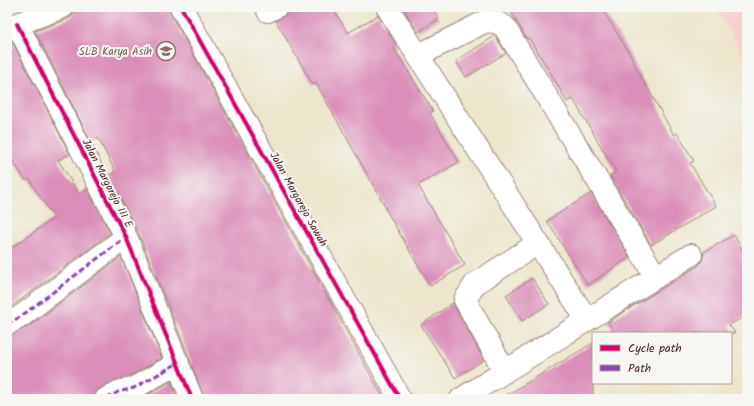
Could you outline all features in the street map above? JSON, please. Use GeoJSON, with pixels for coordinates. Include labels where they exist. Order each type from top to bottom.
{"type":"FeatureCollection","features":[{"type":"Feature","properties":{"kind":"street"},"geometry":{"type":"LineString","coordinates":[[19,19],[63,7]]}},
{"type":"Feature","properties":{"kind":"street","name":"Jalan Margorejo Sawah"},"geometry":{"type":"LineString","coordinates":[[181,7],[400,399]]}},
{"type":"Feature","properties":{"kind":"street"},"geometry":{"type":"LineString","coordinates":[[387,7],[587,320]]}},
{"type":"Feature","properties":{"kind":"street","name":"Jalan Margorejo III E"},"geometry":{"type":"LineString","coordinates":[[19,19],[126,237],[192,399]]}},
{"type":"Feature","properties":{"kind":"street"},"geometry":{"type":"LineString","coordinates":[[419,55],[484,22],[493,21],[504,26],[656,277]]}},
{"type":"Feature","properties":{"kind":"street"},"geometry":{"type":"LineString","coordinates":[[7,324],[20,317],[126,237]]}},
{"type":"Feature","properties":{"kind":"street"},"geometry":{"type":"LineString","coordinates":[[505,372],[465,300],[474,284],[538,243]]}},
{"type":"Feature","properties":{"kind":"street"},"geometry":{"type":"LineString","coordinates":[[461,399],[691,255]]}},
{"type":"Feature","properties":{"kind":"street"},"geometry":{"type":"LineString","coordinates":[[106,399],[118,392],[134,388],[178,363]]}},
{"type":"Feature","properties":{"kind":"shaded area"},"geometry":{"type":"Polygon","coordinates":[[[715,7],[747,7],[747,62],[715,7]]]}},
{"type":"Feature","properties":{"kind":"building"},"geometry":{"type":"Polygon","coordinates":[[[75,7],[169,7],[170,13],[384,399],[204,399],[189,357],[138,232],[109,175],[115,171],[98,138],[91,142],[35,31],[68,19],[73,15],[75,7]]]}},
{"type":"Feature","properties":{"kind":"building"},"geometry":{"type":"Polygon","coordinates":[[[296,7],[332,7],[348,33],[378,15],[396,45],[393,47],[433,111],[430,113],[459,162],[418,185],[465,265],[430,286],[316,83],[313,85],[276,21],[296,7]]]}},
{"type":"Feature","properties":{"kind":"building"},"geometry":{"type":"Polygon","coordinates":[[[402,7],[432,7],[439,19],[418,32],[402,7]]]}},
{"type":"Feature","properties":{"kind":"building"},"geometry":{"type":"Polygon","coordinates":[[[508,7],[601,7],[634,61],[633,62],[674,135],[677,133],[694,161],[690,163],[716,206],[651,245],[610,175],[616,172],[573,99],[567,102],[529,38],[527,39],[508,7]]]}},
{"type":"Feature","properties":{"kind":"building"},"geometry":{"type":"Polygon","coordinates":[[[495,36],[506,53],[466,77],[456,61],[495,36]]]}},
{"type":"Feature","properties":{"kind":"building"},"geometry":{"type":"Polygon","coordinates":[[[7,40],[11,40],[70,154],[58,160],[79,194],[87,189],[110,233],[7,310],[7,251],[54,218],[29,179],[26,181],[7,152],[7,40]]]}},
{"type":"Feature","properties":{"kind":"building"},"geometry":{"type":"Polygon","coordinates":[[[591,193],[630,257],[588,285],[547,221],[591,193]]]}},
{"type":"Feature","properties":{"kind":"building"},"geometry":{"type":"Polygon","coordinates":[[[734,235],[747,258],[747,315],[729,325],[735,333],[614,332],[608,322],[698,266],[702,260],[704,252],[734,235]]]}},
{"type":"Feature","properties":{"kind":"building"},"geometry":{"type":"Polygon","coordinates":[[[121,257],[162,358],[129,376],[115,380],[100,388],[95,392],[94,399],[7,399],[7,336],[28,327],[121,257]]]}},
{"type":"Feature","properties":{"kind":"building"},"geometry":{"type":"Polygon","coordinates":[[[532,278],[549,304],[522,321],[506,295],[532,278]]]}},
{"type":"Feature","properties":{"kind":"building"},"geometry":{"type":"Polygon","coordinates":[[[453,303],[484,360],[455,378],[421,325],[453,303]]]}},
{"type":"Feature","properties":{"kind":"building"},"geometry":{"type":"Polygon","coordinates":[[[592,344],[593,399],[500,399],[592,344]]]}},
{"type":"Feature","properties":{"kind":"building"},"geometry":{"type":"Polygon","coordinates":[[[171,381],[178,399],[140,399],[171,381]]]}},
{"type":"Feature","properties":{"kind":"marked path"},"geometry":{"type":"LineString","coordinates":[[7,324],[20,317],[126,237]]}},
{"type":"Feature","properties":{"kind":"marked path"},"geometry":{"type":"LineString","coordinates":[[106,399],[118,392],[134,388],[178,363]]}},
{"type":"Feature","properties":{"kind":"cycle path"},"geometry":{"type":"LineString","coordinates":[[181,7],[400,399]]}},
{"type":"Feature","properties":{"kind":"cycle path"},"geometry":{"type":"LineString","coordinates":[[17,24],[126,237],[192,399]]}},
{"type":"Feature","properties":{"kind":"place","name":"SLB Karya Asih"},"geometry":{"type":"Point","coordinates":[166,51]}}]}
